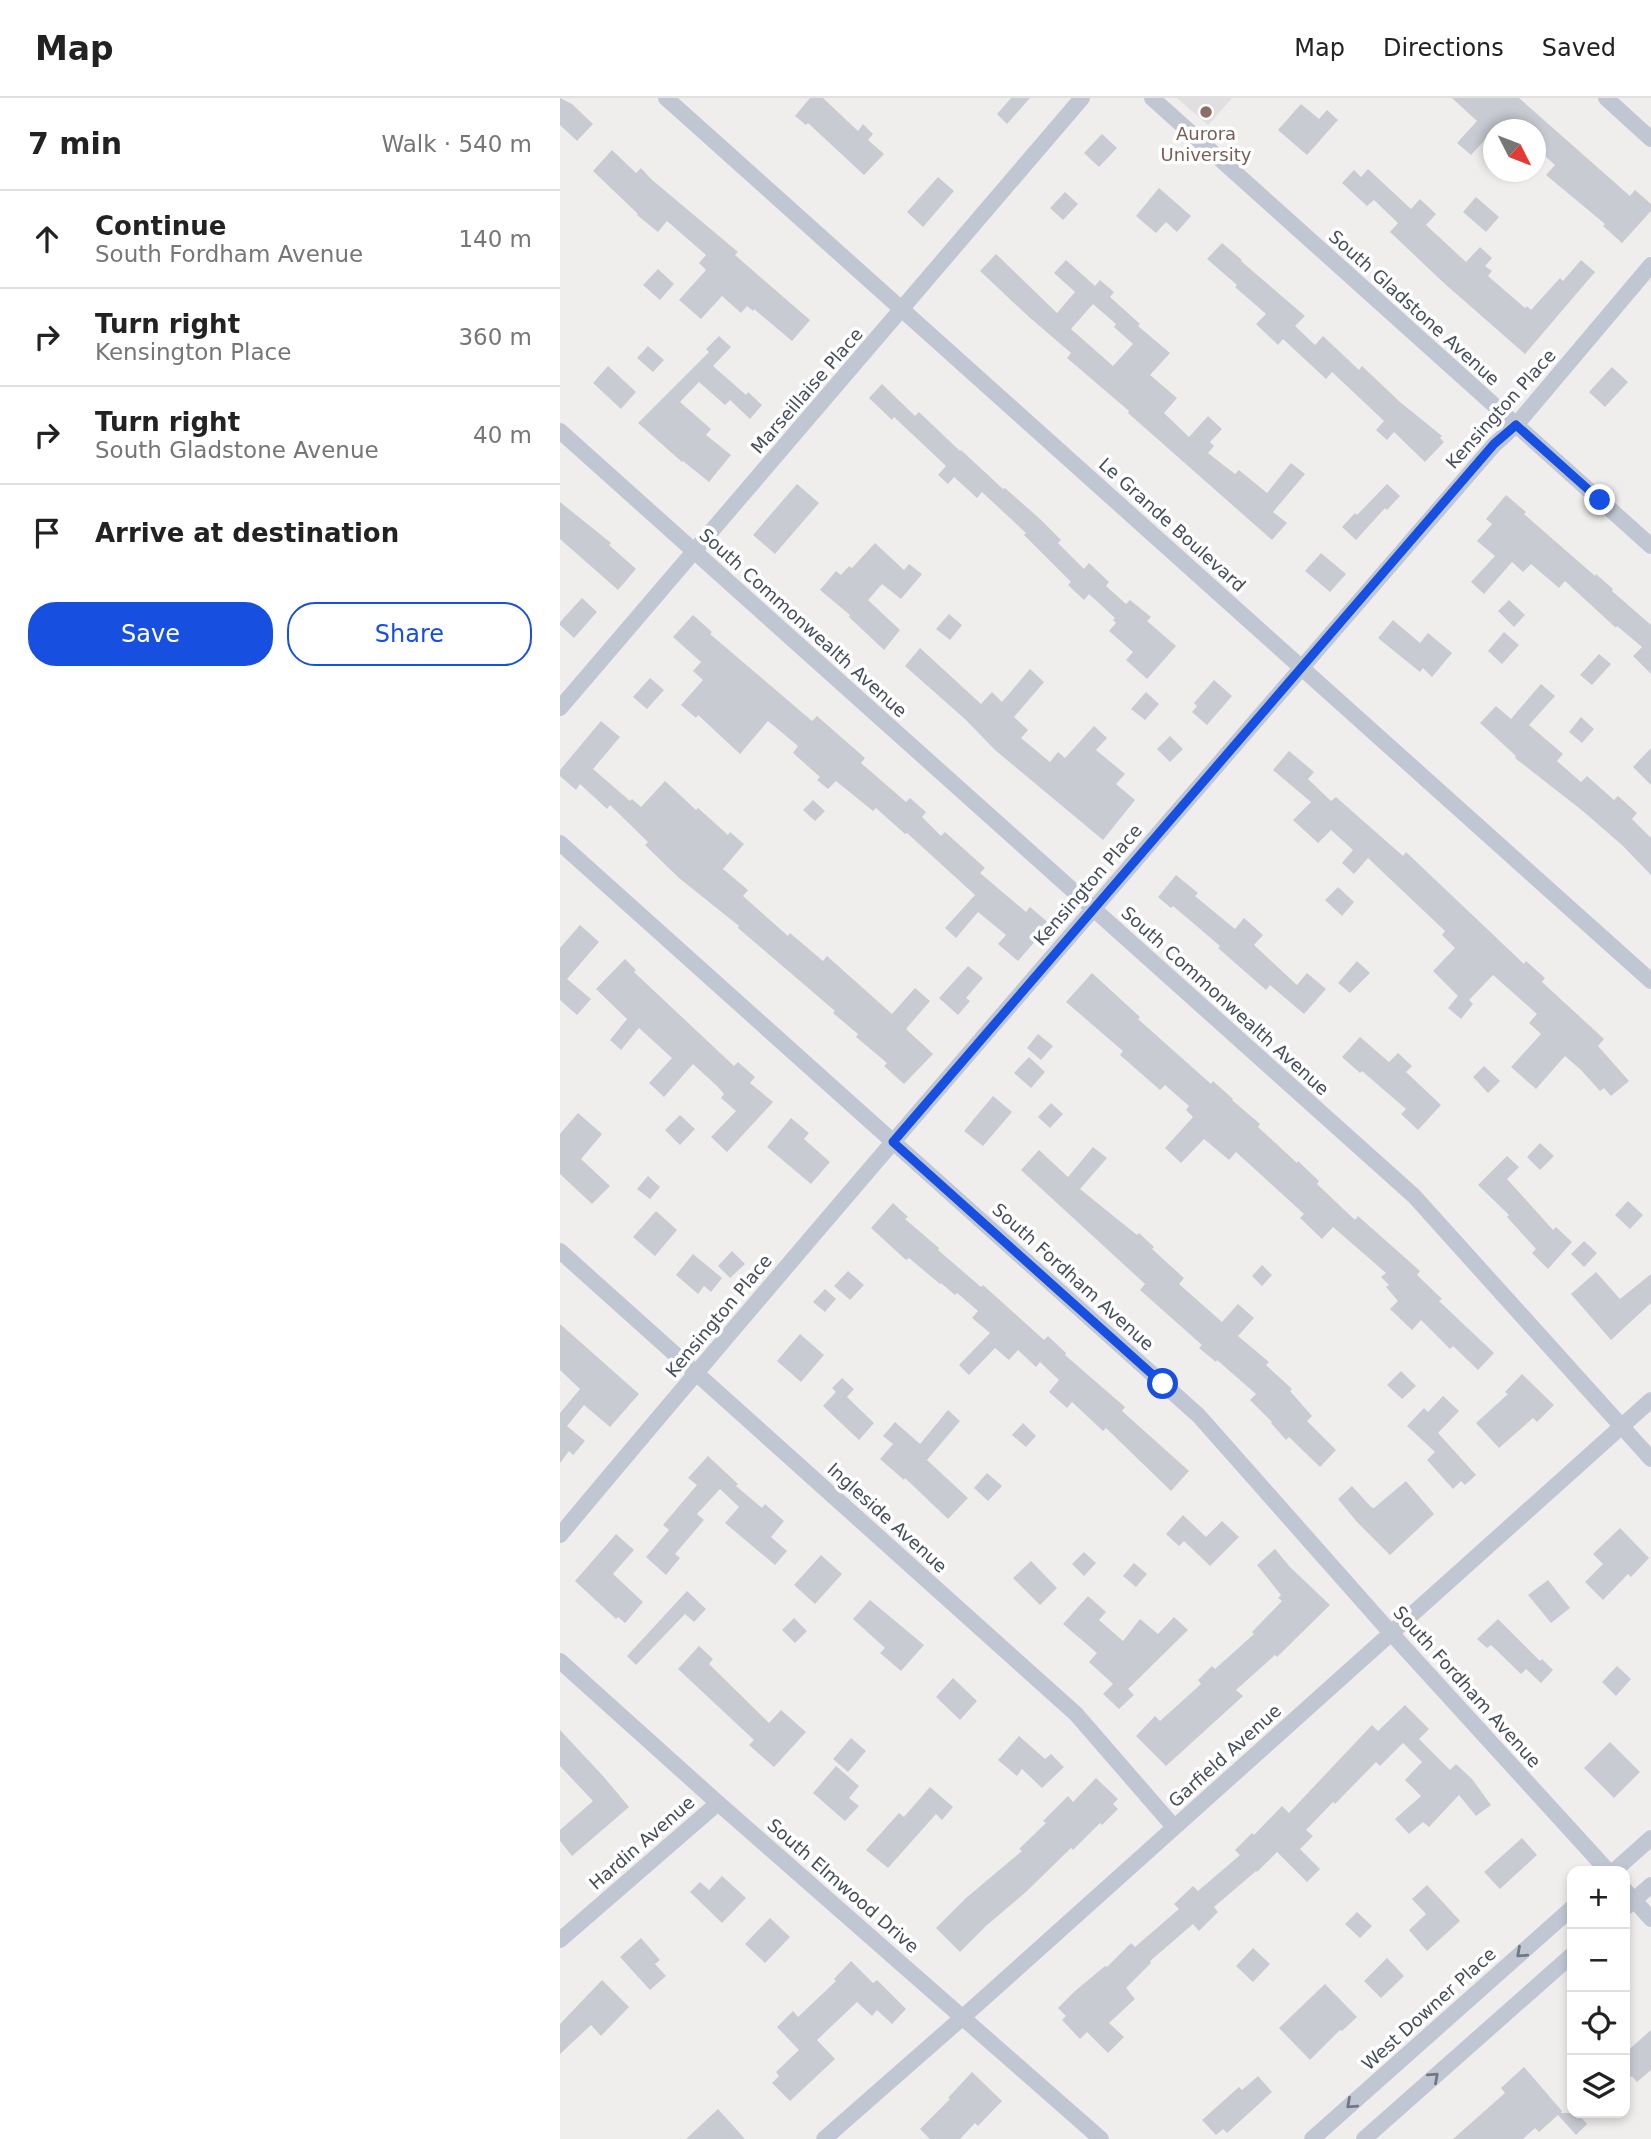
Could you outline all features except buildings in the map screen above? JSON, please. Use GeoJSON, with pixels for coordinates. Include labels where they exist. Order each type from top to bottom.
{"type":"FeatureCollection","features":[{"type":"Feature","properties":{"kind":"street","name":"Le Grande Boulevard"},"geometry":{"type":"LineString","coordinates":[[666,98],[1301,667],[1649,973]]}},
{"type":"Feature","properties":{"kind":"street","name":"Marseillaise Place"},"geometry":{"type":"LineString","coordinates":[[560,708],[1082,98]]}},
{"type":"Feature","properties":{"kind":"street","name":"South Gladstone Avenue"},"geometry":{"type":"LineString","coordinates":[[1152,98],[1651,545]]}},
{"type":"Feature","properties":{"kind":"street"},"geometry":{"type":"LineString","coordinates":[[1606,98],[1651,139]]}},
{"type":"Feature","properties":{"kind":"street","name":"Kensington Place"},"geometry":{"type":"LineString","coordinates":[[560,1535],[695,1373],[1093,909],[1494,444],[1516,425],[1651,265]]}},
{"type":"Feature","properties":{"kind":"street","name":"South Commonwealth Avenue"},"geometry":{"type":"LineString","coordinates":[[560,431],[1414,1196],[1651,1459]]}},
{"type":"Feature","properties":{"kind":"street","name":"South Fordham Avenue"},"geometry":{"type":"LineString","coordinates":[[560,843],[1199,1416],[1391,1633],[1603,1866]]}},
{"type":"Feature","properties":{"kind":"street","name":"Ingleside Avenue"},"geometry":{"type":"LineString","coordinates":[[560,1251],[1076,1714],[1174,1827]]}},
{"type":"Feature","properties":{"kind":"street","name":"Garfield Avenue"},"geometry":{"type":"LineString","coordinates":[[824,2139],[1651,1400]]}},
{"type":"Feature","properties":{"kind":"street","name":"South Elmwood Drive"},"geometry":{"type":"LineString","coordinates":[[560,1661],[1101,2139]]}},
{"type":"Feature","properties":{"kind":"street","name":"Hardin Avenue"},"geometry":{"type":"LineString","coordinates":[[560,1940],[718,1803]]}},
{"type":"Feature","properties":{"kind":"street"},"geometry":{"type":"LineString","coordinates":[[1620,1866],[1651,1838]]}},
{"type":"Feature","properties":{"kind":"street"},"geometry":{"type":"LineString","coordinates":[[1630,1898],[1651,1885]]}},
{"type":"Feature","properties":{"kind":"street"},"geometry":{"type":"LineString","coordinates":[[1630,1901],[1651,1919]]}},
{"type":"Feature","properties":{"kind":"street","name":"West Downer Place"},"geometry":{"type":"LineString","coordinates":[[1312,2139],[1567,1912]]}},
{"type":"Feature","properties":{"kind":"street"},"geometry":{"type":"LineString","coordinates":[[1364,2139],[1567,1959]]}},
{"type":"Feature","properties":{"kind":"shaded area","name":"Aurora University"},"geometry":{"type":"Polygon","coordinates":[[[1177,98],[1232,98],[1208,125],[1177,98]]]}},
{"type":"Feature","properties":{"kind":"place","name":"Aurora University"},"geometry":{"type":"Point","coordinates":[1206,112]}},
{"type":"Feature","properties":{"kind":"route"},"geometry":{"type":"LineString","coordinates":[[1163,1384],[893,1142],[1494,444],[1516,425],[1600,500]]}}]}
